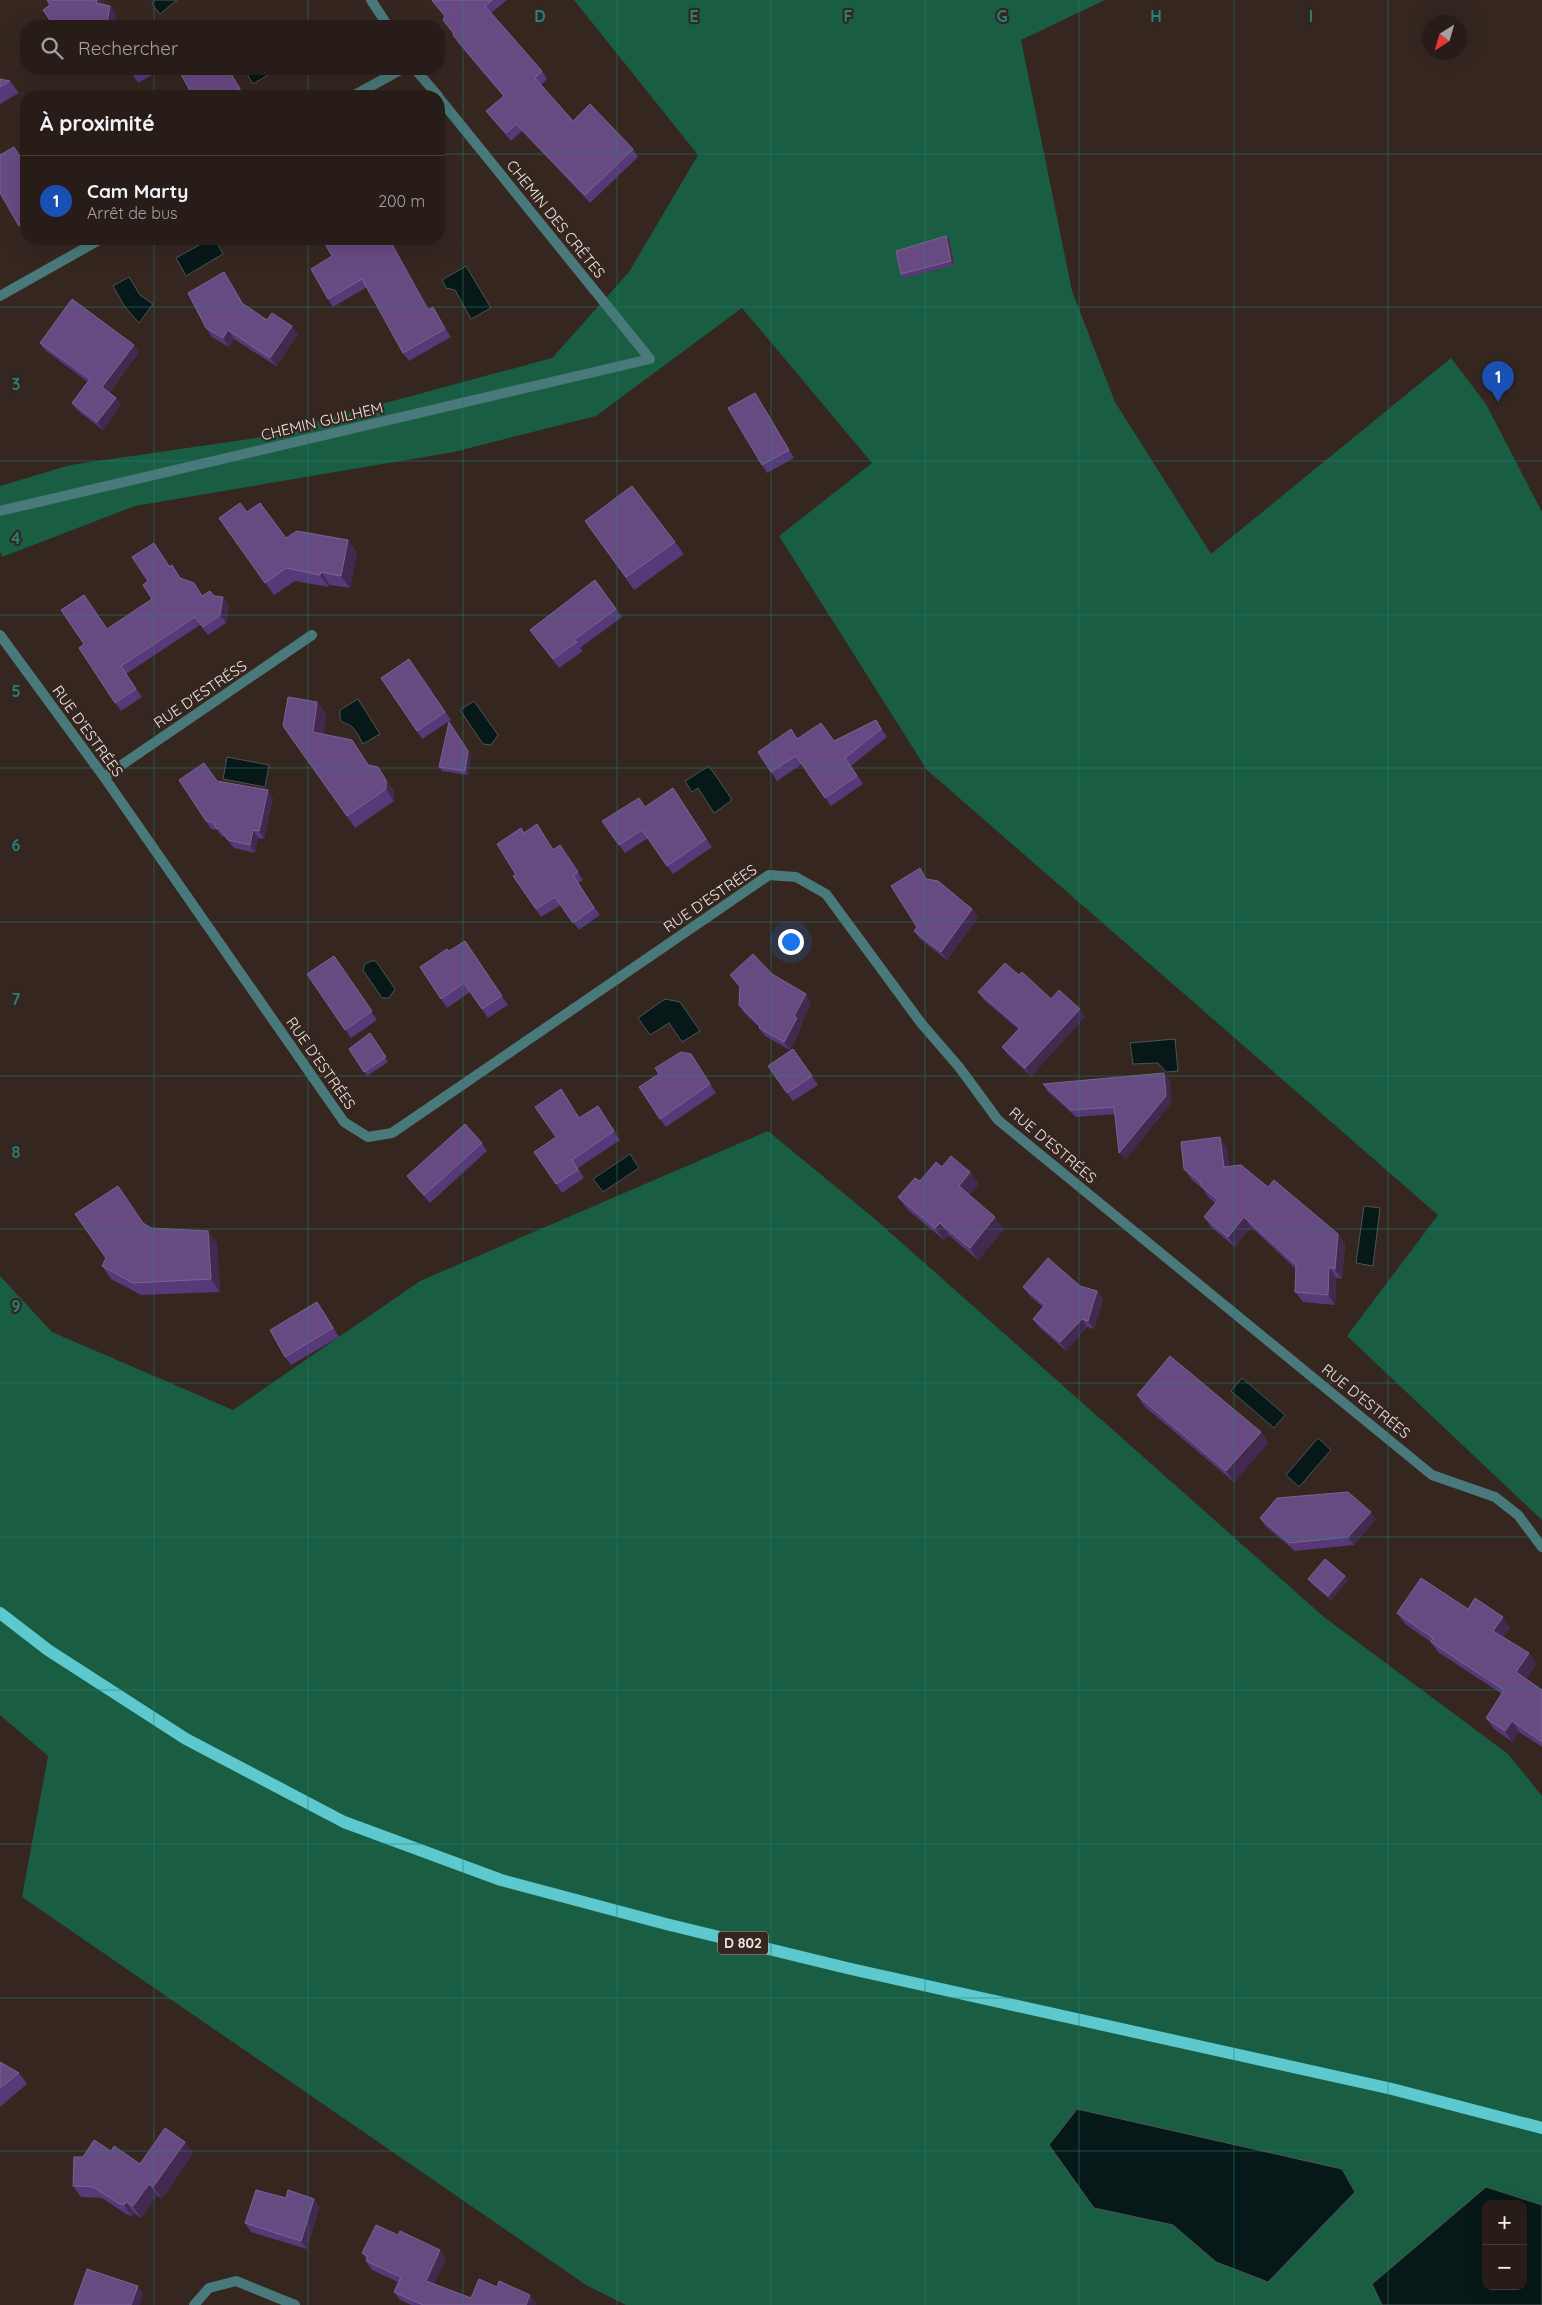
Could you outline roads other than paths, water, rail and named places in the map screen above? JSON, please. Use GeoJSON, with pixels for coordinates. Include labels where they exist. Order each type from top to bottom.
{"type":"FeatureCollection","features":[{"type":"Feature","properties":{"kind":"main road","name":"D 802"},"geometry":{"type":"LineString","coordinates":[[0,1613],[48,1650],[186,1739],[344,1822],[501,1880],[675,1926],[851,1969],[1392,2090],[1542,2128]]}},
{"type":"Feature","properties":{"kind":"street"},"geometry":{"type":"LineString","coordinates":[[371,0],[384,20]]}},
{"type":"Feature","properties":{"kind":"street"},"geometry":{"type":"LineString","coordinates":[[364,90],[391,75]]}},
{"type":"Feature","properties":{"kind":"street","name":"CHEMIN DES CRÊTES"},"geometry":{"type":"LineString","coordinates":[[421,75],[432,90]]}},
{"type":"Feature","properties":{"kind":"street","name":"CHEMIN DES CRÊTES"},"geometry":{"type":"LineString","coordinates":[[445,106],[650,360]]}},
{"type":"Feature","properties":{"kind":"street"},"geometry":{"type":"LineString","coordinates":[[0,296],[90,245]]}},
{"type":"Feature","properties":{"kind":"street","name":"CHEMIN GUILHEM"},"geometry":{"type":"LineString","coordinates":[[0,511],[650,360]]}},
{"type":"Feature","properties":{"kind":"street","name":"RUE D'ESTRÉSS"},"geometry":{"type":"LineString","coordinates":[[104,777],[312,635]]}},
{"type":"Feature","properties":{"kind":"street","name":"RUE D’ESTRÉES"},"geometry":{"type":"LineString","coordinates":[[0,636],[104,777],[344,1122],[368,1137],[392,1133],[770,875],[796,878],[826,894],[921,1023],[958,1067],[998,1120],[1432,1475],[1495,1497],[1518,1515],[1542,1547]]}},
{"type":"Feature","properties":{"kind":"street"},"geometry":{"type":"LineString","coordinates":[[194,2305],[209,2288],[236,2281],[295,2305]]}},
{"type":"Feature","properties":{"kind":"place","name":"Cam Marty"},"geometry":{"type":"Point","coordinates":[1498,402]}}]}
